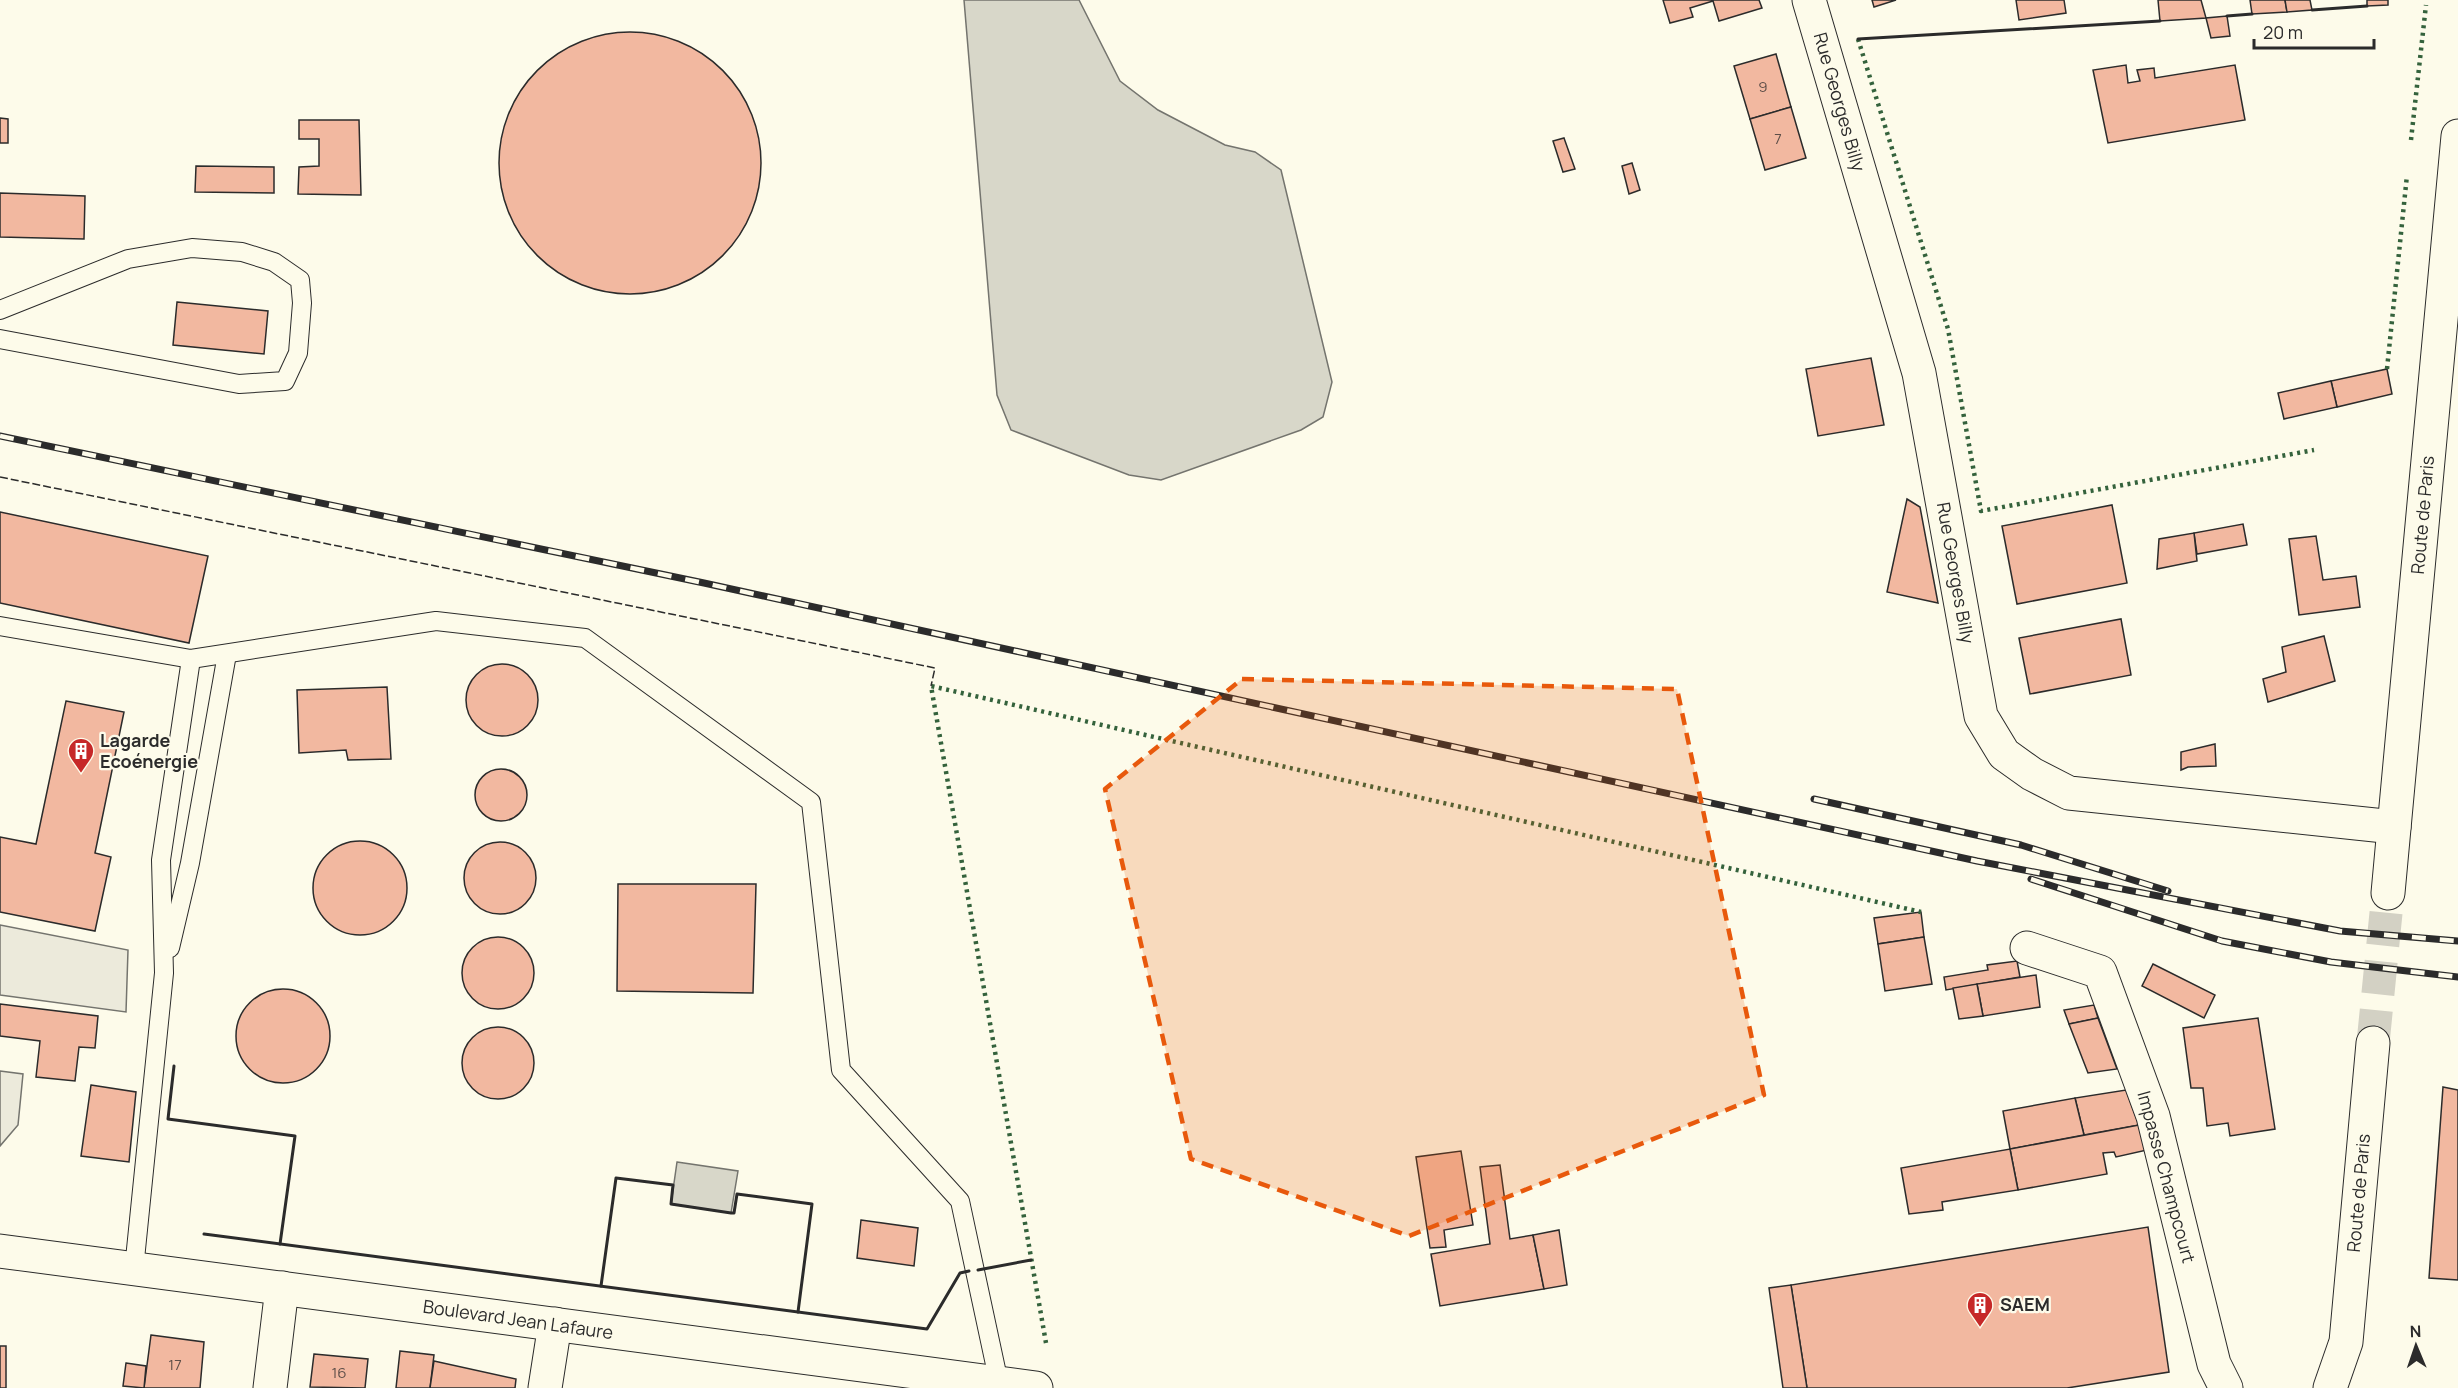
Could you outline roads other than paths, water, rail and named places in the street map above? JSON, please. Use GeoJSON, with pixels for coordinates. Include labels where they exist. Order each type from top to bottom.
{"type":"FeatureCollection","features":[{"type":"Feature","properties":{"kind":"main road","name":"Rue Georges Billy"},"geometry":{"type":"LineString","coordinates":[[1809,0],[1919,373],[1981,716],[2004,754],[2032,774],[2069,793],[2394,827]]}},
{"type":"Feature","properties":{"kind":"main road","name":"Route de Paris"},"geometry":{"type":"LineString","coordinates":[[2388,894],[2458,136]]}},
{"type":"Feature","properties":{"kind":"main road","name":"Impasse Champcourt"},"geometry":{"type":"LineString","coordinates":[[2026,948],[2100,972],[2153,1116],[2214,1364],[2226,1388]]}},
{"type":"Feature","properties":{"kind":"main road","name":"Route de Paris"},"geometry":{"type":"LineString","coordinates":[[2330,1388],[2346,1342],[2373,1043]]}},
{"type":"Feature","properties":{"kind":"main road","name":"Boulevard Jean Lafaure"},"geometry":{"type":"LineString","coordinates":[[0,1251],[1036,1388]]}},
{"type":"Feature","properties":{"kind":"main road"},"geometry":{"type":"LineString","coordinates":[[270,1388],[282,1288]]}},
{"type":"Feature","properties":{"kind":"main road"},"geometry":{"type":"LineString","coordinates":[[545,1388],[555,1324]]}},
{"type":"Feature","properties":{"kind":"main road","name":"Route de Paris"},"geometry":{"type":"LineString","coordinates":[[2346,1342],[2354,1388]]}},
{"type":"Feature","properties":{"kind":"lane"},"geometry":{"type":"LineString","coordinates":[[0,310],[128,259],[192,248],[242,252],[274,262],[300,280],[302,303],[298,353],[285,381],[239,384],[0,339]]}},
{"type":"Feature","properties":{"kind":"lane"},"geometry":{"type":"LineString","coordinates":[[0,626],[191,659],[436,621],[585,638],[811,802],[841,1071],[960,1201],[999,1383]]}},
{"type":"Feature","properties":{"kind":"lane"},"geometry":{"type":"LineString","coordinates":[[164,973],[190,863],[227,654]]}},
{"type":"Feature","properties":{"kind":"lane"},"geometry":{"type":"LineString","coordinates":[[134,1269],[164,973],[161,860],[191,659]]}},
{"type":"Feature","properties":{"kind":"tunnel"},"geometry":{"type":"LineString","coordinates":[[2373,1043],[2388,893]]}},
{"type":"Feature","properties":{"kind":"railway"},"geometry":{"type":"LineString","coordinates":[[0,436],[704,583],[1977,861],[2340,931],[2458,941]]}},
{"type":"Feature","properties":{"kind":"railway"},"geometry":{"type":"LineString","coordinates":[[1814,799],[2021,845],[2168,891]]}},
{"type":"Feature","properties":{"kind":"railway"},"geometry":{"type":"LineString","coordinates":[[2031,879],[2222,941],[2331,962],[2458,977]]}},
{"type":"Feature","properties":{"kind":"place","name":"Lagarde Ecoénergie"},"geometry":{"type":"Point","coordinates":[81,774]}},
{"type":"Feature","properties":{"kind":"place","name":"SAEM"},"geometry":{"type":"Point","coordinates":[1980,1328]}}]}
